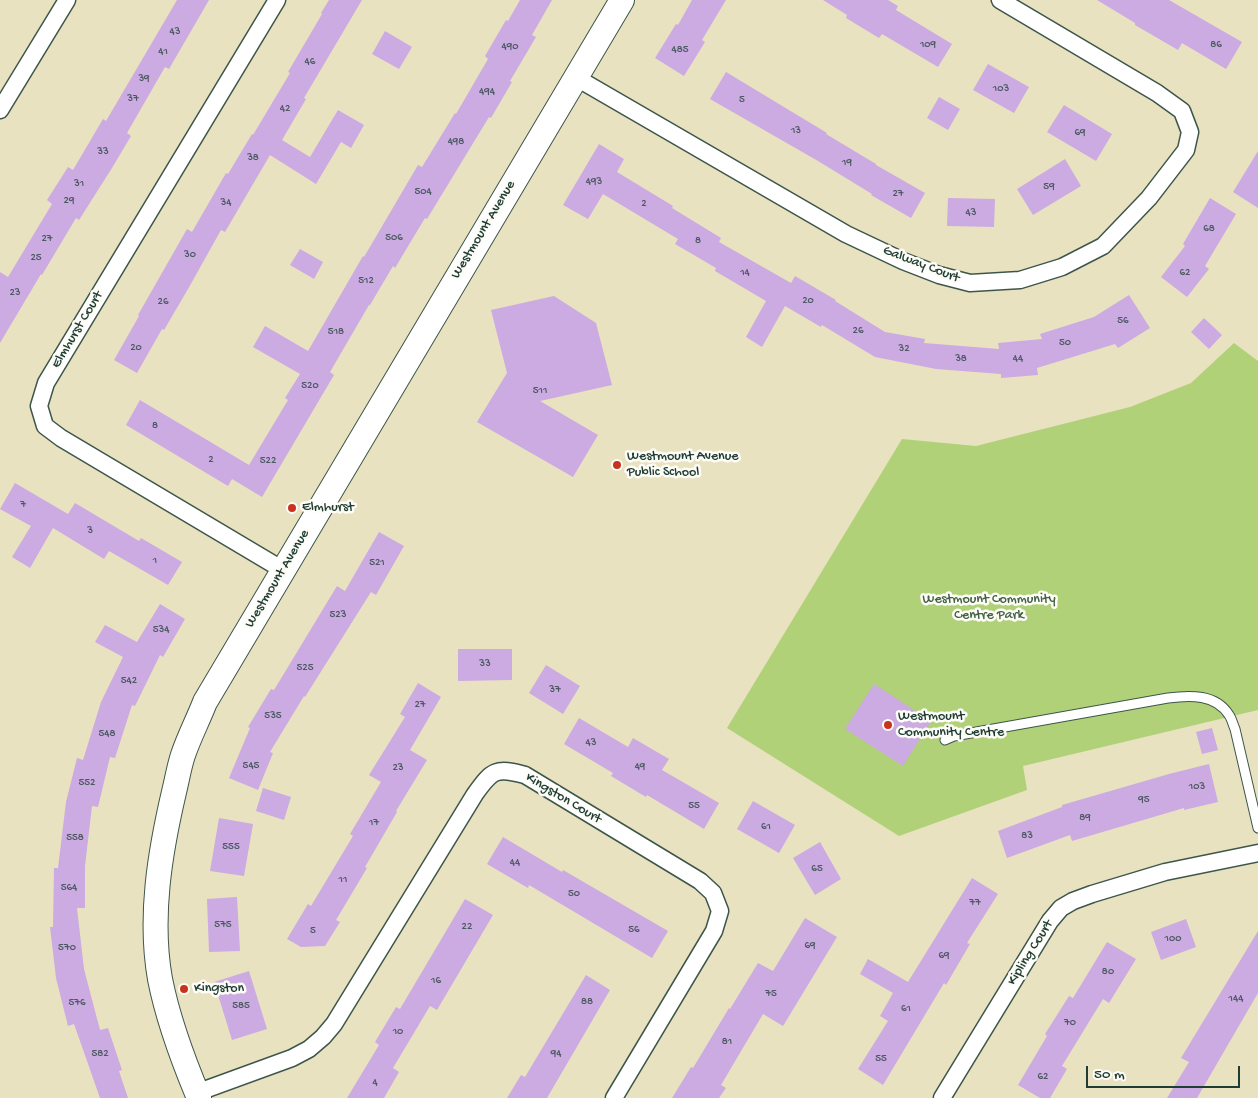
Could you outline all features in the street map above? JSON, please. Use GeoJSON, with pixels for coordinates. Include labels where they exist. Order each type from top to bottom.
{"type":"FeatureCollection","features":[{"type":"Feature","properties":{"kind":"street"},"geometry":{"type":"LineString","coordinates":[[0,110],[67,0]]}},
{"type":"Feature","properties":{"kind":"street","name":"Elmhurst Court"},"geometry":{"type":"LineString","coordinates":[[277,0],[46,384],[39,406],[45,426],[61,438],[283,570]]}},
{"type":"Feature","properties":{"kind":"street","name":"Westmount Avenue"},"geometry":{"type":"LineString","coordinates":[[198,1096],[182,1057],[169,1016],[160,979],[156,938],[161,855],[183,754],[205,702],[622,0]]}},
{"type":"Feature","properties":{"kind":"street","name":"Galway Court"},"geometry":{"type":"LineString","coordinates":[[575,77],[846,234],[903,261],[939,275],[970,283],[1020,280],[1062,267],[1103,246],[1149,198],[1186,150],[1190,132],[1182,111],[1157,93],[1000,0]]}},
{"type":"Feature","properties":{"kind":"street","name":"Kingston Court"},"geometry":{"type":"LineString","coordinates":[[198,1096],[292,1058],[309,1049],[323,1037],[334,1024],[486,778],[495,772],[508,770],[524,775],[700,881],[713,893],[720,911],[714,931],[614,1098]]}},
{"type":"Feature","properties":{"kind":"street","name":"Kipling Court"},"geometry":{"type":"LineString","coordinates":[[942,1098],[1050,921],[1061,908],[1092,894],[1165,872],[1258,853]]}},
{"type":"Feature","properties":{"kind":"lane"},"geometry":{"type":"LineString","coordinates":[[945,740],[954,736],[1168,698],[1183,696],[1202,697],[1212,700],[1223,707],[1230,716],[1235,729],[1258,828]]}},
{"type":"Feature","properties":{"kind":"green space","name":"Westmount Community Centre Park"},"geometry":{"type":"Polygon","coordinates":[[[1234,343],[1258,361],[1258,710],[1023,766],[1027,790],[899,836],[727,728],[902,439],[976,446],[1130,407],[1191,383],[1234,343]]]}},
{"type":"Feature","properties":{"kind":"building"},"geometry":{"type":"Polygon","coordinates":[[[177,0],[209,0],[169,69],[165,67],[127,133],[131,136],[112,168],[79,220],[76,218],[0,343],[0,272],[8,277],[52,204],[47,200],[68,167],[73,170],[103,119],[106,121],[177,0]]]}},
{"type":"Feature","properties":{"kind":"building"},"geometry":{"type":"Polygon","coordinates":[[[329,0],[362,0],[304,98],[306,99],[282,140],[310,157],[338,110],[364,125],[351,148],[341,142],[316,184],[270,155],[225,232],[221,230],[164,330],[162,329],[137,373],[114,360],[187,229],[192,232],[226,173],[228,174],[253,135],[290,73],[288,72],[329,0]]]}},
{"type":"Feature","properties":{"kind":"building"},"geometry":{"type":"Polygon","coordinates":[[[520,0],[552,0],[532,35],[536,37],[491,118],[489,117],[427,219],[425,218],[395,268],[393,266],[369,305],[330,372],[334,375],[262,497],[232,479],[228,486],[126,425],[140,400],[249,465],[288,400],[285,398],[300,374],[253,347],[265,326],[308,351],[418,165],[422,167],[456,114],[488,59],[485,56],[520,0]]]}},
{"type":"Feature","properties":{"kind":"building"},"geometry":{"type":"Polygon","coordinates":[[[692,0],[726,0],[702,40],[705,42],[684,76],[655,58],[676,24],[678,25],[692,0]]]}},
{"type":"Feature","properties":{"kind":"building"},"geometry":{"type":"Polygon","coordinates":[[[823,0],[888,0],[898,6],[896,10],[952,44],[938,67],[882,34],[879,38],[846,18],[847,15],[823,0]]]}},
{"type":"Feature","properties":{"kind":"building"},"geometry":{"type":"Polygon","coordinates":[[[1097,0],[1169,0],[1242,42],[1226,69],[1182,43],[1178,50],[1097,0]]]}},
{"type":"Feature","properties":{"kind":"building"},"geometry":{"type":"Polygon","coordinates":[[[385,31],[412,47],[399,69],[372,54],[385,31]]]}},
{"type":"Feature","properties":{"kind":"building"},"geometry":{"type":"Polygon","coordinates":[[[988,64],[1029,87],[1014,113],[973,90],[988,64]]]}},
{"type":"Feature","properties":{"kind":"building"},"geometry":{"type":"Polygon","coordinates":[[[726,72],[876,165],[925,193],[911,218],[818,161],[710,99],[726,72]]]}},
{"type":"Feature","properties":{"kind":"building"},"geometry":{"type":"Polygon","coordinates":[[[939,97],[960,109],[948,130],[927,118],[939,97]]]}},
{"type":"Feature","properties":{"kind":"building"},"geometry":{"type":"Polygon","coordinates":[[[1064,105],[1112,134],[1096,161],[1047,132],[1064,105]]]}},
{"type":"Feature","properties":{"kind":"building"},"geometry":{"type":"Polygon","coordinates":[[[599,144],[624,159],[617,172],[721,238],[719,242],[791,283],[795,276],[885,332],[925,339],[924,343],[999,349],[998,343],[1042,339],[1040,334],[1094,317],[1129,295],[1150,328],[1118,348],[1115,344],[1037,368],[1038,375],[1001,378],[1001,374],[936,369],[875,357],[822,325],[821,327],[785,306],[762,347],[746,337],[766,301],[715,271],[716,268],[675,244],[678,239],[603,194],[588,219],[563,205],[599,144]]]}},
{"type":"Feature","properties":{"kind":"building"},"geometry":{"type":"Polygon","coordinates":[[[1258,151],[1258,208],[1233,192],[1258,151]]]}},
{"type":"Feature","properties":{"kind":"building"},"geometry":{"type":"Polygon","coordinates":[[[1065,159],[1081,186],[1033,215],[1017,189],[1065,159]]]}},
{"type":"Feature","properties":{"kind":"building"},"geometry":{"type":"Polygon","coordinates":[[[948,198],[995,199],[994,227],[947,226],[948,198]]]}},
{"type":"Feature","properties":{"kind":"building"},"geometry":{"type":"Polygon","coordinates":[[[1210,198],[1236,214],[1205,266],[1209,269],[1187,297],[1161,277],[1185,246],[1183,244],[1210,198]]]}},
{"type":"Feature","properties":{"kind":"building"},"geometry":{"type":"Polygon","coordinates":[[[300,249],[323,262],[314,279],[290,265],[300,249]]]}},
{"type":"Feature","properties":{"kind":"building"},"geometry":{"type":"Polygon","coordinates":[[[554,296],[596,323],[612,385],[540,401],[598,435],[573,477],[477,422],[507,373],[491,310],[554,296]]]}},
{"type":"Feature","properties":{"kind":"building"},"geometry":{"type":"Polygon","coordinates":[[[1204,318],[1222,335],[1209,349],[1191,332],[1204,318]]]}},
{"type":"Feature","properties":{"kind":"building"},"geometry":{"type":"Polygon","coordinates":[[[15,483],[68,514],[75,503],[139,541],[141,538],[182,562],[168,585],[109,551],[104,559],[53,528],[30,568],[12,557],[31,526],[0,509],[15,483]]]}},
{"type":"Feature","properties":{"kind":"building"},"geometry":{"type":"Polygon","coordinates":[[[379,532],[404,546],[376,595],[371,592],[270,752],[273,753],[258,790],[229,778],[250,728],[248,727],[271,689],[274,690],[337,586],[345,591],[379,532]]]}},
{"type":"Feature","properties":{"kind":"building"},"geometry":{"type":"Polygon","coordinates":[[[160,604],[185,619],[163,657],[160,655],[135,706],[132,705],[115,758],[110,757],[98,807],[92,806],[85,866],[85,908],[77,908],[84,969],[100,1030],[108,1028],[122,1070],[119,1071],[128,1098],[100,1098],[74,1024],[68,1026],[56,978],[50,927],[53,927],[54,868],[58,868],[66,802],[77,758],[83,760],[101,702],[123,657],[95,642],[105,625],[137,642],[160,604]]]}},
{"type":"Feature","properties":{"kind":"building"},"geometry":{"type":"Polygon","coordinates":[[[458,649],[512,649],[512,680],[458,681],[458,649]]]}},
{"type":"Feature","properties":{"kind":"building"},"geometry":{"type":"Polygon","coordinates":[[[546,665],[580,686],[563,714],[529,693],[546,665]]]}},
{"type":"Feature","properties":{"kind":"building"},"geometry":{"type":"Polygon","coordinates":[[[418,683],[441,697],[410,750],[427,760],[365,867],[367,868],[336,920],[340,922],[325,946],[301,947],[287,939],[308,904],[311,906],[353,836],[350,834],[381,782],[369,775],[405,717],[400,714],[418,683]]]}},
{"type":"Feature","properties":{"kind":"building","name":"Westmount Community Centre"},"geometry":{"type":"Polygon","coordinates":[[[874,684],[931,721],[903,766],[845,729],[874,684]]]}},
{"type":"Feature","properties":{"kind":"building"},"geometry":{"type":"Polygon","coordinates":[[[579,718],[628,747],[633,738],[669,759],[662,770],[719,803],[704,829],[611,776],[613,773],[564,744],[579,718]]]}},
{"type":"Feature","properties":{"kind":"building"},"geometry":{"type":"Polygon","coordinates":[[[1212,728],[1218,750],[1202,754],[1196,732],[1212,728]]]}},
{"type":"Feature","properties":{"kind":"building"},"geometry":{"type":"Polygon","coordinates":[[[1209,764],[1218,802],[1184,810],[1184,808],[1072,841],[1070,835],[1007,858],[998,831],[1062,807],[1062,805],[1209,764]]]}},
{"type":"Feature","properties":{"kind":"building"},"geometry":{"type":"Polygon","coordinates":[[[263,788],[291,797],[284,820],[256,811],[263,788]]]}},
{"type":"Feature","properties":{"kind":"building"},"geometry":{"type":"Polygon","coordinates":[[[753,801],[795,825],[779,853],[737,829],[753,801]]]}},
{"type":"Feature","properties":{"kind":"building"},"geometry":{"type":"Polygon","coordinates":[[[219,818],[253,824],[244,876],[210,871],[219,818]]]}},
{"type":"Feature","properties":{"kind":"building"},"geometry":{"type":"Polygon","coordinates":[[[503,837],[668,931],[652,958],[529,885],[528,888],[487,864],[503,837]]]}},
{"type":"Feature","properties":{"kind":"building"},"geometry":{"type":"Polygon","coordinates":[[[820,842],[841,879],[815,895],[793,858],[820,842]]]}},
{"type":"Feature","properties":{"kind":"building"},"geometry":{"type":"Polygon","coordinates":[[[972,878],[998,894],[967,943],[970,944],[946,985],[944,983],[883,1085],[858,1069],[888,1021],[880,1016],[893,993],[860,974],[868,959],[908,982],[972,878]]]}},
{"type":"Feature","properties":{"kind":"building"},"geometry":{"type":"Polygon","coordinates":[[[237,897],[240,951],[209,952],[207,899],[237,897]]]}},
{"type":"Feature","properties":{"kind":"building"},"geometry":{"type":"Polygon","coordinates":[[[465,899],[493,915],[437,1010],[430,1006],[393,1068],[399,1072],[384,1098],[347,1098],[379,1045],[375,1042],[396,1007],[400,1009],[465,899]]]}},
{"type":"Feature","properties":{"kind":"building"},"geometry":{"type":"Polygon","coordinates":[[[805,918],[837,937],[783,1026],[763,1014],[721,1085],[726,1088],[719,1098],[672,1098],[691,1067],[693,1068],[758,963],[773,971],[805,918]]]}},
{"type":"Feature","properties":{"kind":"building"},"geometry":{"type":"Polygon","coordinates":[[[1186,919],[1196,947],[1161,960],[1151,932],[1186,919]]]}},
{"type":"Feature","properties":{"kind":"building"},"geometry":{"type":"Polygon","coordinates":[[[1258,931],[1258,993],[1197,1098],[1167,1098],[1189,1062],[1181,1058],[1258,931]]]}},
{"type":"Feature","properties":{"kind":"building"},"geometry":{"type":"Polygon","coordinates":[[[1107,942],[1136,959],[1109,1003],[1103,999],[1062,1066],[1067,1069],[1050,1098],[1040,1098],[1018,1085],[1047,1036],[1045,1034],[1069,996],[1073,998],[1107,942]]]}},
{"type":"Feature","properties":{"kind":"building"},"geometry":{"type":"Polygon","coordinates":[[[249,971],[267,1029],[232,1040],[214,982],[249,971]]]}},
{"type":"Feature","properties":{"kind":"building"},"geometry":{"type":"Polygon","coordinates":[[[586,975],[610,990],[547,1098],[507,1098],[521,1075],[525,1077],[586,975]]]}},
{"type":"Feature","properties":{"kind":"place","name":"Westmount Avenue Public School"},"geometry":{"type":"Point","coordinates":[617,465]}},
{"type":"Feature","properties":{"kind":"place","name":"Elmhurst"},"geometry":{"type":"Point","coordinates":[292,508]}},
{"type":"Feature","properties":{"kind":"place","name":"Westmount Community Centre"},"geometry":{"type":"Point","coordinates":[888,725]}},
{"type":"Feature","properties":{"kind":"place","name":"Kingston"},"geometry":{"type":"Point","coordinates":[184,989]}}]}
